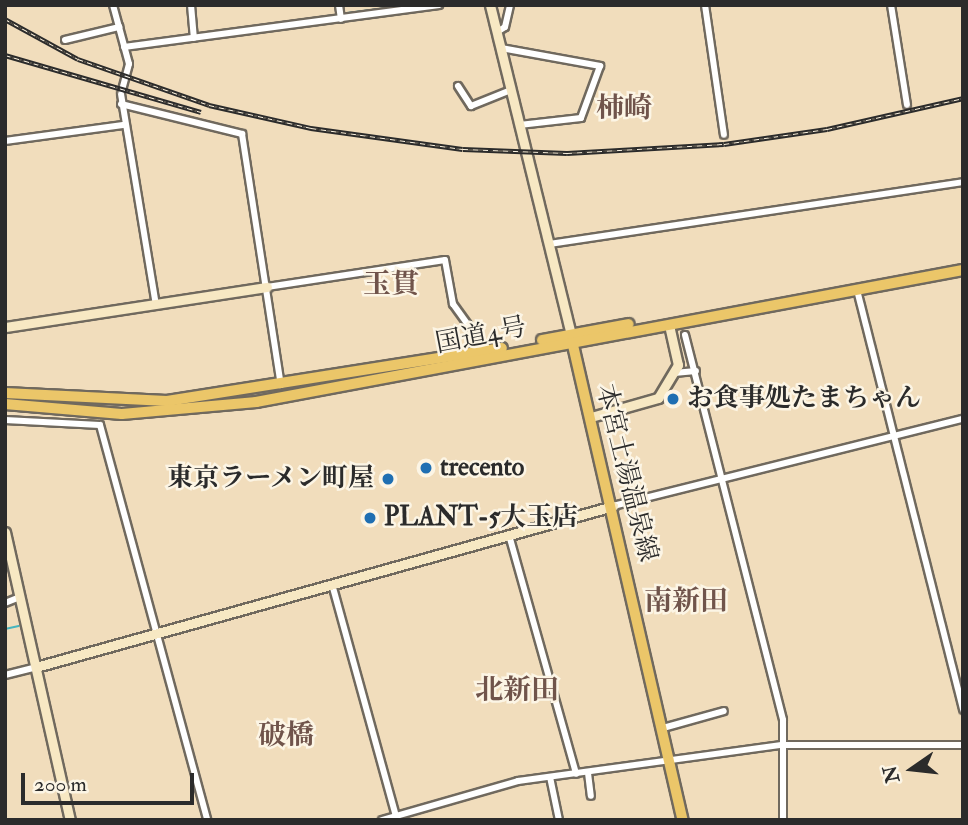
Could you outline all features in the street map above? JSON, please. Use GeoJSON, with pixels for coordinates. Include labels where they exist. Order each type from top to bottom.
{"type":"FeatureCollection","features":[{"type":"Feature","properties":{"kind":"highway","name":"国道4号"},"geometry":{"type":"LineString","coordinates":[[5,404],[94,414],[200,410],[963,263]]}},
{"type":"Feature","properties":{"kind":"highway","name":"国道4号"},"geometry":{"type":"LineString","coordinates":[[5,393],[139,402],[281,387],[487,351],[669,325],[963,270]]}},
{"type":"Feature","properties":{"kind":"main road","name":"本宮土湯温泉線"},"geometry":{"type":"LineString","coordinates":[[571,338],[613,506],[683,820]]}},
{"type":"Feature","properties":{"kind":"street"},"geometry":{"type":"LineString","coordinates":[[113,5],[124,47],[121,104],[123,125],[132,137],[156,305]]}},
{"type":"Feature","properties":{"kind":"street"},"geometry":{"type":"LineString","coordinates":[[191,5],[194,38]]}},
{"type":"Feature","properties":{"kind":"street"},"geometry":{"type":"LineString","coordinates":[[340,5],[341,19]]}},
{"type":"Feature","properties":{"kind":"street"},"geometry":{"type":"LineString","coordinates":[[124,47],[439,5]]}},
{"type":"Feature","properties":{"kind":"street"},"geometry":{"type":"LineString","coordinates":[[490,5],[571,338]]}},
{"type":"Feature","properties":{"kind":"street"},"geometry":{"type":"LineString","coordinates":[[497,32],[505,27],[510,5]]}},
{"type":"Feature","properties":{"kind":"street"},"geometry":{"type":"LineString","coordinates":[[705,5],[724,135]]}},
{"type":"Feature","properties":{"kind":"street"},"geometry":{"type":"LineString","coordinates":[[891,5],[907,105]]}},
{"type":"Feature","properties":{"kind":"street"},"geometry":{"type":"LineString","coordinates":[[65,40],[119,27]]}},
{"type":"Feature","properties":{"kind":"street"},"geometry":{"type":"LineString","coordinates":[[500,48],[600,66],[581,118],[519,125]]}},
{"type":"Feature","properties":{"kind":"street"},"geometry":{"type":"LineString","coordinates":[[458,86],[471,106],[511,90]]}},
{"type":"Feature","properties":{"kind":"street"},"geometry":{"type":"LineString","coordinates":[[121,104],[242,134],[281,387]]}},
{"type":"Feature","properties":{"kind":"street"},"geometry":{"type":"LineString","coordinates":[[5,141],[123,125]]}},
{"type":"Feature","properties":{"kind":"street"},"geometry":{"type":"LineString","coordinates":[[549,244],[963,182]]}},
{"type":"Feature","properties":{"kind":"street"},"geometry":{"type":"LineString","coordinates":[[5,327],[445,260],[453,304],[487,351]]}},
{"type":"Feature","properties":{"kind":"street"},"geometry":{"type":"LineString","coordinates":[[856,288],[963,710]]}},
{"type":"Feature","properties":{"kind":"street"},"geometry":{"type":"LineString","coordinates":[[591,417],[653,401],[674,373],[678,359],[669,325]]}},
{"type":"Feature","properties":{"kind":"street"},"geometry":{"type":"LineString","coordinates":[[685,335],[783,720],[783,820]]}},
{"type":"Feature","properties":{"kind":"street"},"geometry":{"type":"LineString","coordinates":[[674,373],[696,371]]}},
{"type":"Feature","properties":{"kind":"street"},"geometry":{"type":"LineString","coordinates":[[5,676],[613,506],[963,419]]}},
{"type":"Feature","properties":{"kind":"street"},"geometry":{"type":"LineString","coordinates":[[5,420],[100,425],[207,820]]}},
{"type":"Feature","properties":{"kind":"street"},"geometry":{"type":"LineString","coordinates":[[5,532],[71,820]]}},
{"type":"Feature","properties":{"kind":"street"},"geometry":{"type":"LineString","coordinates":[[509,535],[576,774]]}},
{"type":"Feature","properties":{"kind":"street"},"geometry":{"type":"LineString","coordinates":[[332,584],[396,818]]}},
{"type":"Feature","properties":{"kind":"street"},"geometry":{"type":"LineString","coordinates":[[5,603],[20,597]]}},
{"type":"Feature","properties":{"kind":"street"},"geometry":{"type":"LineString","coordinates":[[663,727],[724,711]]}},
{"type":"Feature","properties":{"kind":"street"},"geometry":{"type":"LineString","coordinates":[[382,820],[550,777],[782,745],[963,745]]}},
{"type":"Feature","properties":{"kind":"street"},"geometry":{"type":"LineString","coordinates":[[588,773],[591,796]]}},
{"type":"Feature","properties":{"kind":"street"},"geometry":{"type":"LineString","coordinates":[[550,777],[559,820]]}},
{"type":"Feature","properties":{"kind":"waterway"},"geometry":{"type":"LineString","coordinates":[[347,13],[411,5]]}},
{"type":"Feature","properties":{"kind":"waterway"},"geometry":{"type":"LineString","coordinates":[[5,629],[19,626]]}},
{"type":"Feature","properties":{"kind":"railway"},"geometry":{"type":"LineString","coordinates":[[5,19],[78,59],[209,105],[311,128],[463,149],[567,153],[724,144],[827,129],[963,98]]}},
{"type":"Feature","properties":{"kind":"railway"},"geometry":{"type":"LineString","coordinates":[[5,55],[201,112]]}},
{"type":"Feature","properties":{"kind":"place","name":"お食事処たまちゃん"},"geometry":{"type":"Point","coordinates":[673,399]}},
{"type":"Feature","properties":{"kind":"place","name":"trecento"},"geometry":{"type":"Point","coordinates":[426,468]}},
{"type":"Feature","properties":{"kind":"place","name":"東京ラーメン町屋"},"geometry":{"type":"Point","coordinates":[388,479]}},
{"type":"Feature","properties":{"kind":"place","name":"PLANT-5大玉店"},"geometry":{"type":"Point","coordinates":[370,518]}},
{"type":"Feature","properties":{"kind":"district","name":"柿崎"},"geometry":{"type":"Point","coordinates":[624,109]}},
{"type":"Feature","properties":{"kind":"district","name":"玉貫"},"geometry":{"type":"Point","coordinates":[391,285]}},
{"type":"Feature","properties":{"kind":"district","name":"南新田"},"geometry":{"type":"Point","coordinates":[686,602]}},
{"type":"Feature","properties":{"kind":"district","name":"北新田"},"geometry":{"type":"Point","coordinates":[517,691]}},
{"type":"Feature","properties":{"kind":"district","name":"破橋"},"geometry":{"type":"Point","coordinates":[286,736]}}]}
